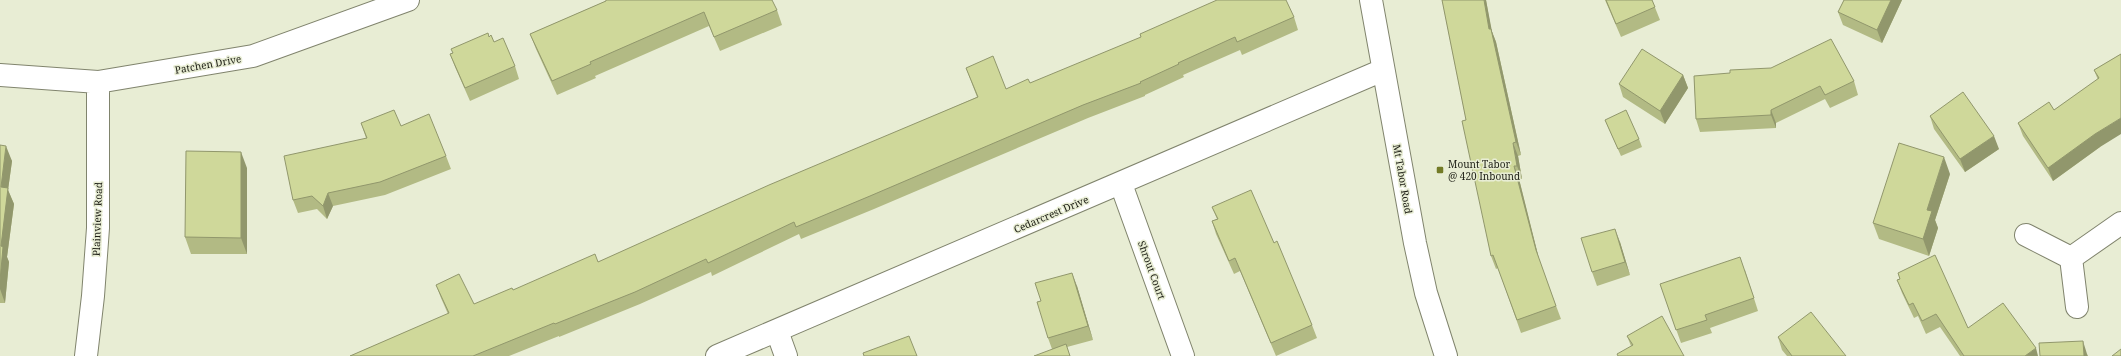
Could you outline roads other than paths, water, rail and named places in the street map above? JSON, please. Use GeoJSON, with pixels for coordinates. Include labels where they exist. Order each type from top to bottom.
{"type":"FeatureCollection","features":[{"type":"Feature","properties":{"kind":"street","name":"Patchen Drive"},"geometry":{"type":"LineString","coordinates":[[0,75],[98,82],[253,56],[408,0]]}},
{"type":"Feature","properties":{"kind":"street","name":"Mt Tabor Road"},"geometry":{"type":"LineString","coordinates":[[1371,0],[1415,242],[1426,293],[1446,356]]}},
{"type":"Feature","properties":{"kind":"street","name":"Cedarcrest Drive"},"geometry":{"type":"LineString","coordinates":[[717,356],[1121,184],[1383,70]]}},
{"type":"Feature","properties":{"kind":"street","name":"Plainview Road"},"geometry":{"type":"LineString","coordinates":[[86,356],[93,296],[98,228],[98,82]]}},
{"type":"Feature","properties":{"kind":"street","name":"Shrout Court"},"geometry":{"type":"LineString","coordinates":[[1121,184],[1183,356]]}},
{"type":"Feature","properties":{"kind":"street"},"geometry":{"type":"LineString","coordinates":[[2071,258],[2121,222]]}},
{"type":"Feature","properties":{"kind":"street"},"geometry":{"type":"LineString","coordinates":[[2026,235],[2071,258]]}},
{"type":"Feature","properties":{"kind":"street"},"geometry":{"type":"LineString","coordinates":[[2071,258],[2077,307]]}},
{"type":"Feature","properties":{"kind":"street"},"geometry":{"type":"LineString","coordinates":[[777,331],[786,356]]}},
{"type":"Feature","properties":{"kind":"place","name":"Mount Tabor @ 420 Inbound"},"geometry":{"type":"Point","coordinates":[1440,170]}}]}
